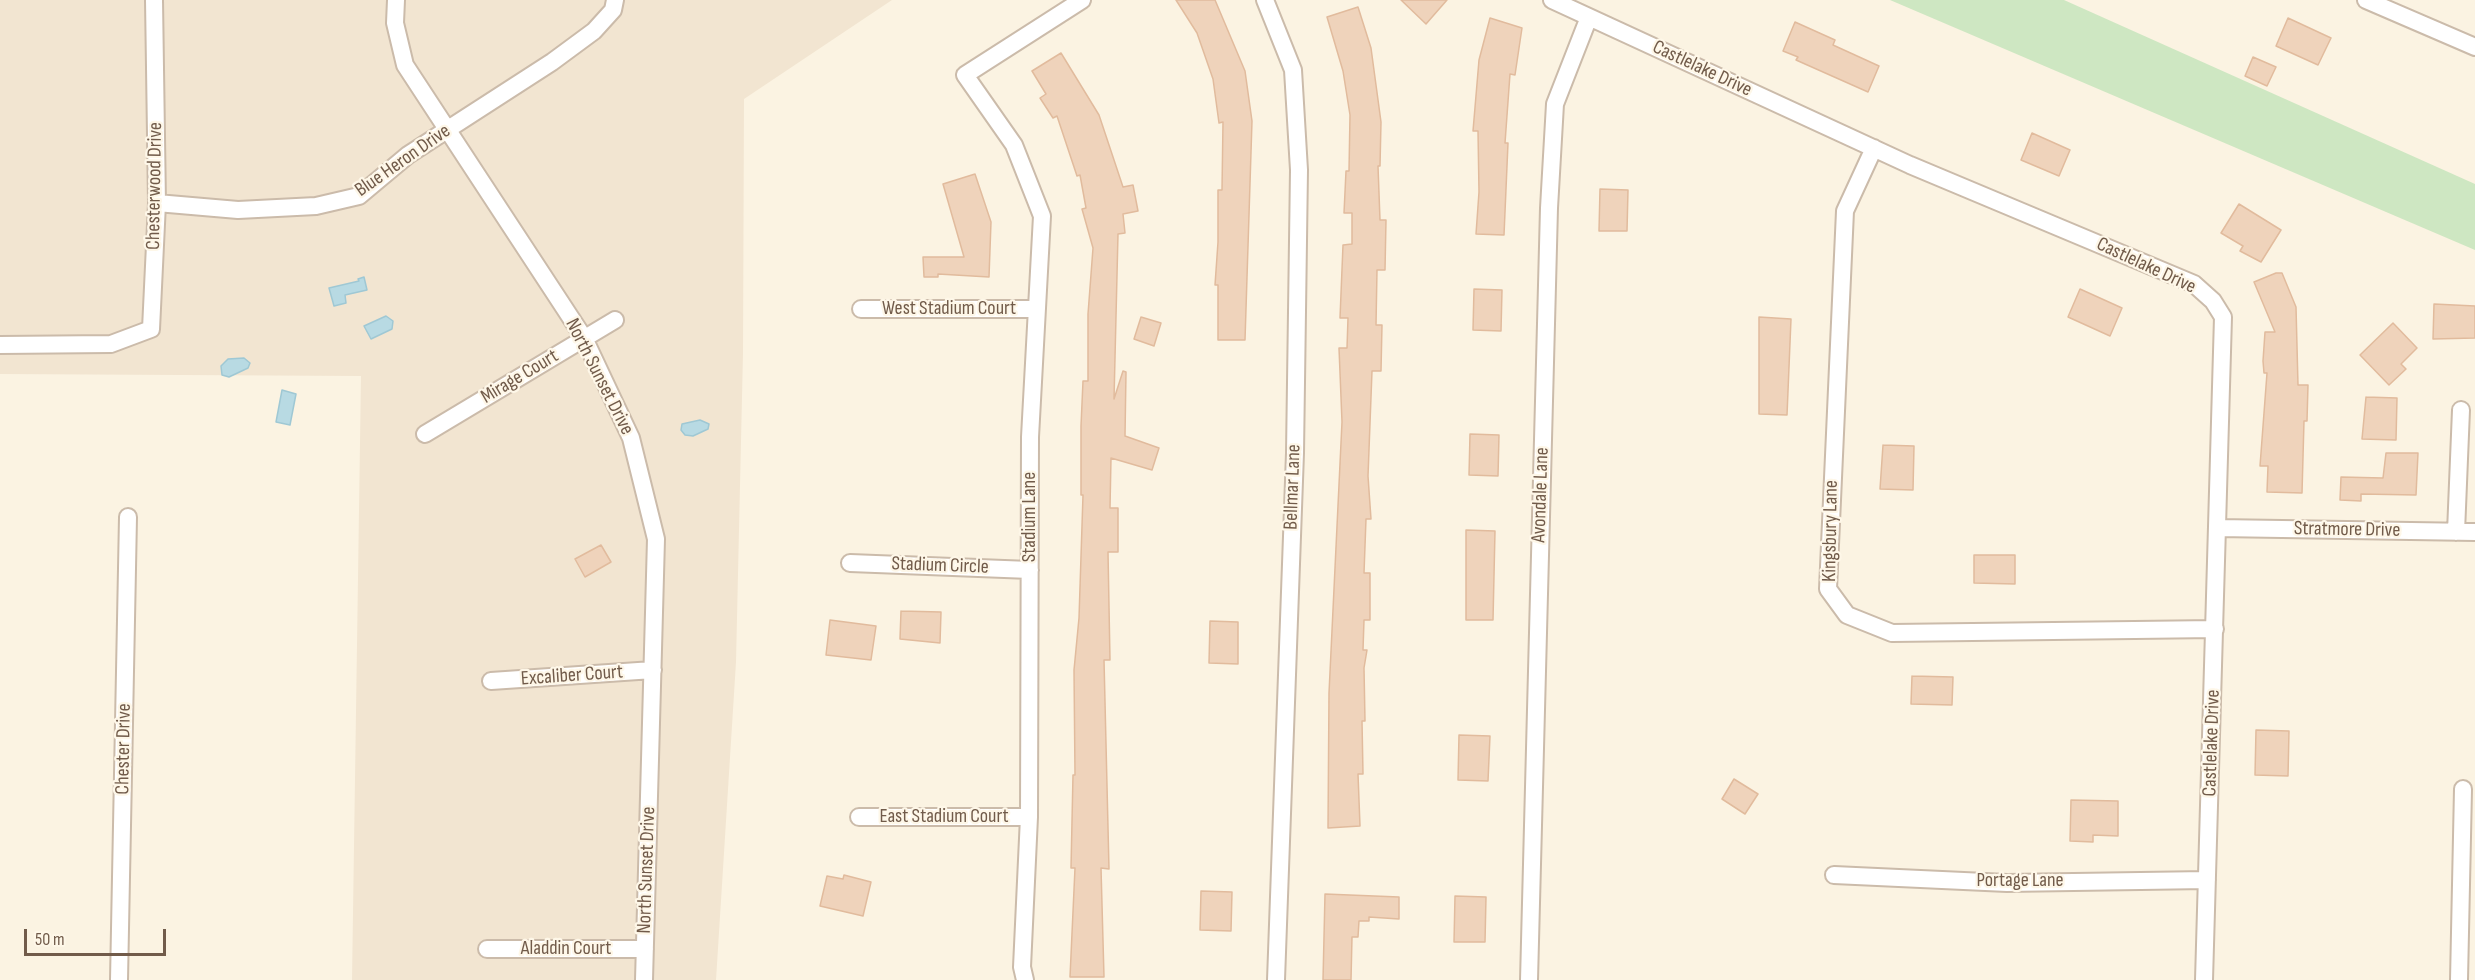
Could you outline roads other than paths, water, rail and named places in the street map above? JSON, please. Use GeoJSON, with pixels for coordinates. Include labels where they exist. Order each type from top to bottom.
{"type":"FeatureCollection","features":[{"type":"Feature","properties":{"kind":"street","name":"Chesterwood Drive"},"geometry":{"type":"LineString","coordinates":[[0,345],[111,344],[151,329],[157,203],[154,0]]}},
{"type":"Feature","properties":{"kind":"street","name":"North Sunset Drive"},"geometry":{"type":"LineString","coordinates":[[396,0],[395,23],[405,65],[584,338],[631,438],[656,539],[644,980]]}},
{"type":"Feature","properties":{"kind":"street","name":"Stadium Lane"},"geometry":{"type":"LineString","coordinates":[[1025,980],[1023,967],[1029,817],[1030,437],[1042,216],[1014,145],[965,75],[1082,0]]}},
{"type":"Feature","properties":{"kind":"street","name":"Bellmar Lane"},"geometry":{"type":"LineString","coordinates":[[1265,0],[1293,70],[1299,170],[1295,453],[1276,980]]}},
{"type":"Feature","properties":{"kind":"street","name":"Castlelake Drive"},"geometry":{"type":"LineString","coordinates":[[1552,0],[1874,148],[2194,284],[2213,301],[2223,316],[2204,980]]}},
{"type":"Feature","properties":{"kind":"street"},"geometry":{"type":"LineString","coordinates":[[2367,0],[2475,47]]}},
{"type":"Feature","properties":{"kind":"street","name":"Blue Heron Drive"},"geometry":{"type":"LineString","coordinates":[[157,203],[238,210],[316,206],[358,196],[408,155],[552,62],[594,31],[614,5]]}},
{"type":"Feature","properties":{"kind":"street","name":"Avondale Lane"},"geometry":{"type":"LineString","coordinates":[[1529,980],[1549,208],[1555,105],[1589,17]]}},
{"type":"Feature","properties":{"kind":"street","name":"Kingsbury Lane"},"geometry":{"type":"LineString","coordinates":[[1874,148],[1845,211],[1828,589],[1847,615],[1892,633],[2215,629]]}},
{"type":"Feature","properties":{"kind":"street","name":"West Stadium Court"},"geometry":{"type":"LineString","coordinates":[[861,309],[1037,309]]}},
{"type":"Feature","properties":{"kind":"street","name":"Mirage Court"},"geometry":{"type":"LineString","coordinates":[[425,434],[615,320]]}},
{"type":"Feature","properties":{"kind":"street"},"geometry":{"type":"LineString","coordinates":[[2456,532],[2461,410]]}},
{"type":"Feature","properties":{"kind":"street","name":"Chester Drive"},"geometry":{"type":"LineString","coordinates":[[119,980],[128,517]]}},
{"type":"Feature","properties":{"kind":"street","name":"Stratmore Drive"},"geometry":{"type":"LineString","coordinates":[[2218,528],[2475,532]]}},
{"type":"Feature","properties":{"kind":"street","name":"Stadium Circle"},"geometry":{"type":"LineString","coordinates":[[850,563],[1030,570]]}},
{"type":"Feature","properties":{"kind":"street","name":"Excaliber Court"},"geometry":{"type":"LineString","coordinates":[[491,681],[653,670]]}},
{"type":"Feature","properties":{"kind":"street"},"geometry":{"type":"LineString","coordinates":[[2459,980],[2463,789]]}},
{"type":"Feature","properties":{"kind":"street","name":"East Stadium Court"},"geometry":{"type":"LineString","coordinates":[[859,817],[1029,817]]}},
{"type":"Feature","properties":{"kind":"street","name":"Portage Lane"},"geometry":{"type":"LineString","coordinates":[[1834,875],[2007,883],[2207,880]]}},
{"type":"Feature","properties":{"kind":"street","name":"Aladdin Court"},"geometry":{"type":"LineString","coordinates":[[487,948],[645,948]]}},
{"type":"Feature","properties":{"kind":"water"},"geometry":{"type":"Polygon","coordinates":[[[364,277],[367,290],[345,295],[346,303],[334,306],[329,288],[359,281],[358,279],[364,277]]]}},
{"type":"Feature","properties":{"kind":"water"},"geometry":{"type":"Polygon","coordinates":[[[386,316],[393,321],[392,329],[371,339],[364,326],[386,316]]]}},
{"type":"Feature","properties":{"kind":"water"},"geometry":{"type":"Polygon","coordinates":[[[244,358],[250,363],[248,368],[229,377],[222,375],[221,366],[228,359],[244,358]]]}},
{"type":"Feature","properties":{"kind":"water"},"geometry":{"type":"Polygon","coordinates":[[[282,390],[296,394],[290,425],[276,422],[282,390]]]}},
{"type":"Feature","properties":{"kind":"water"},"geometry":{"type":"Polygon","coordinates":[[[700,420],[709,424],[708,429],[693,436],[685,435],[681,430],[682,424],[700,420]]]}}]}
